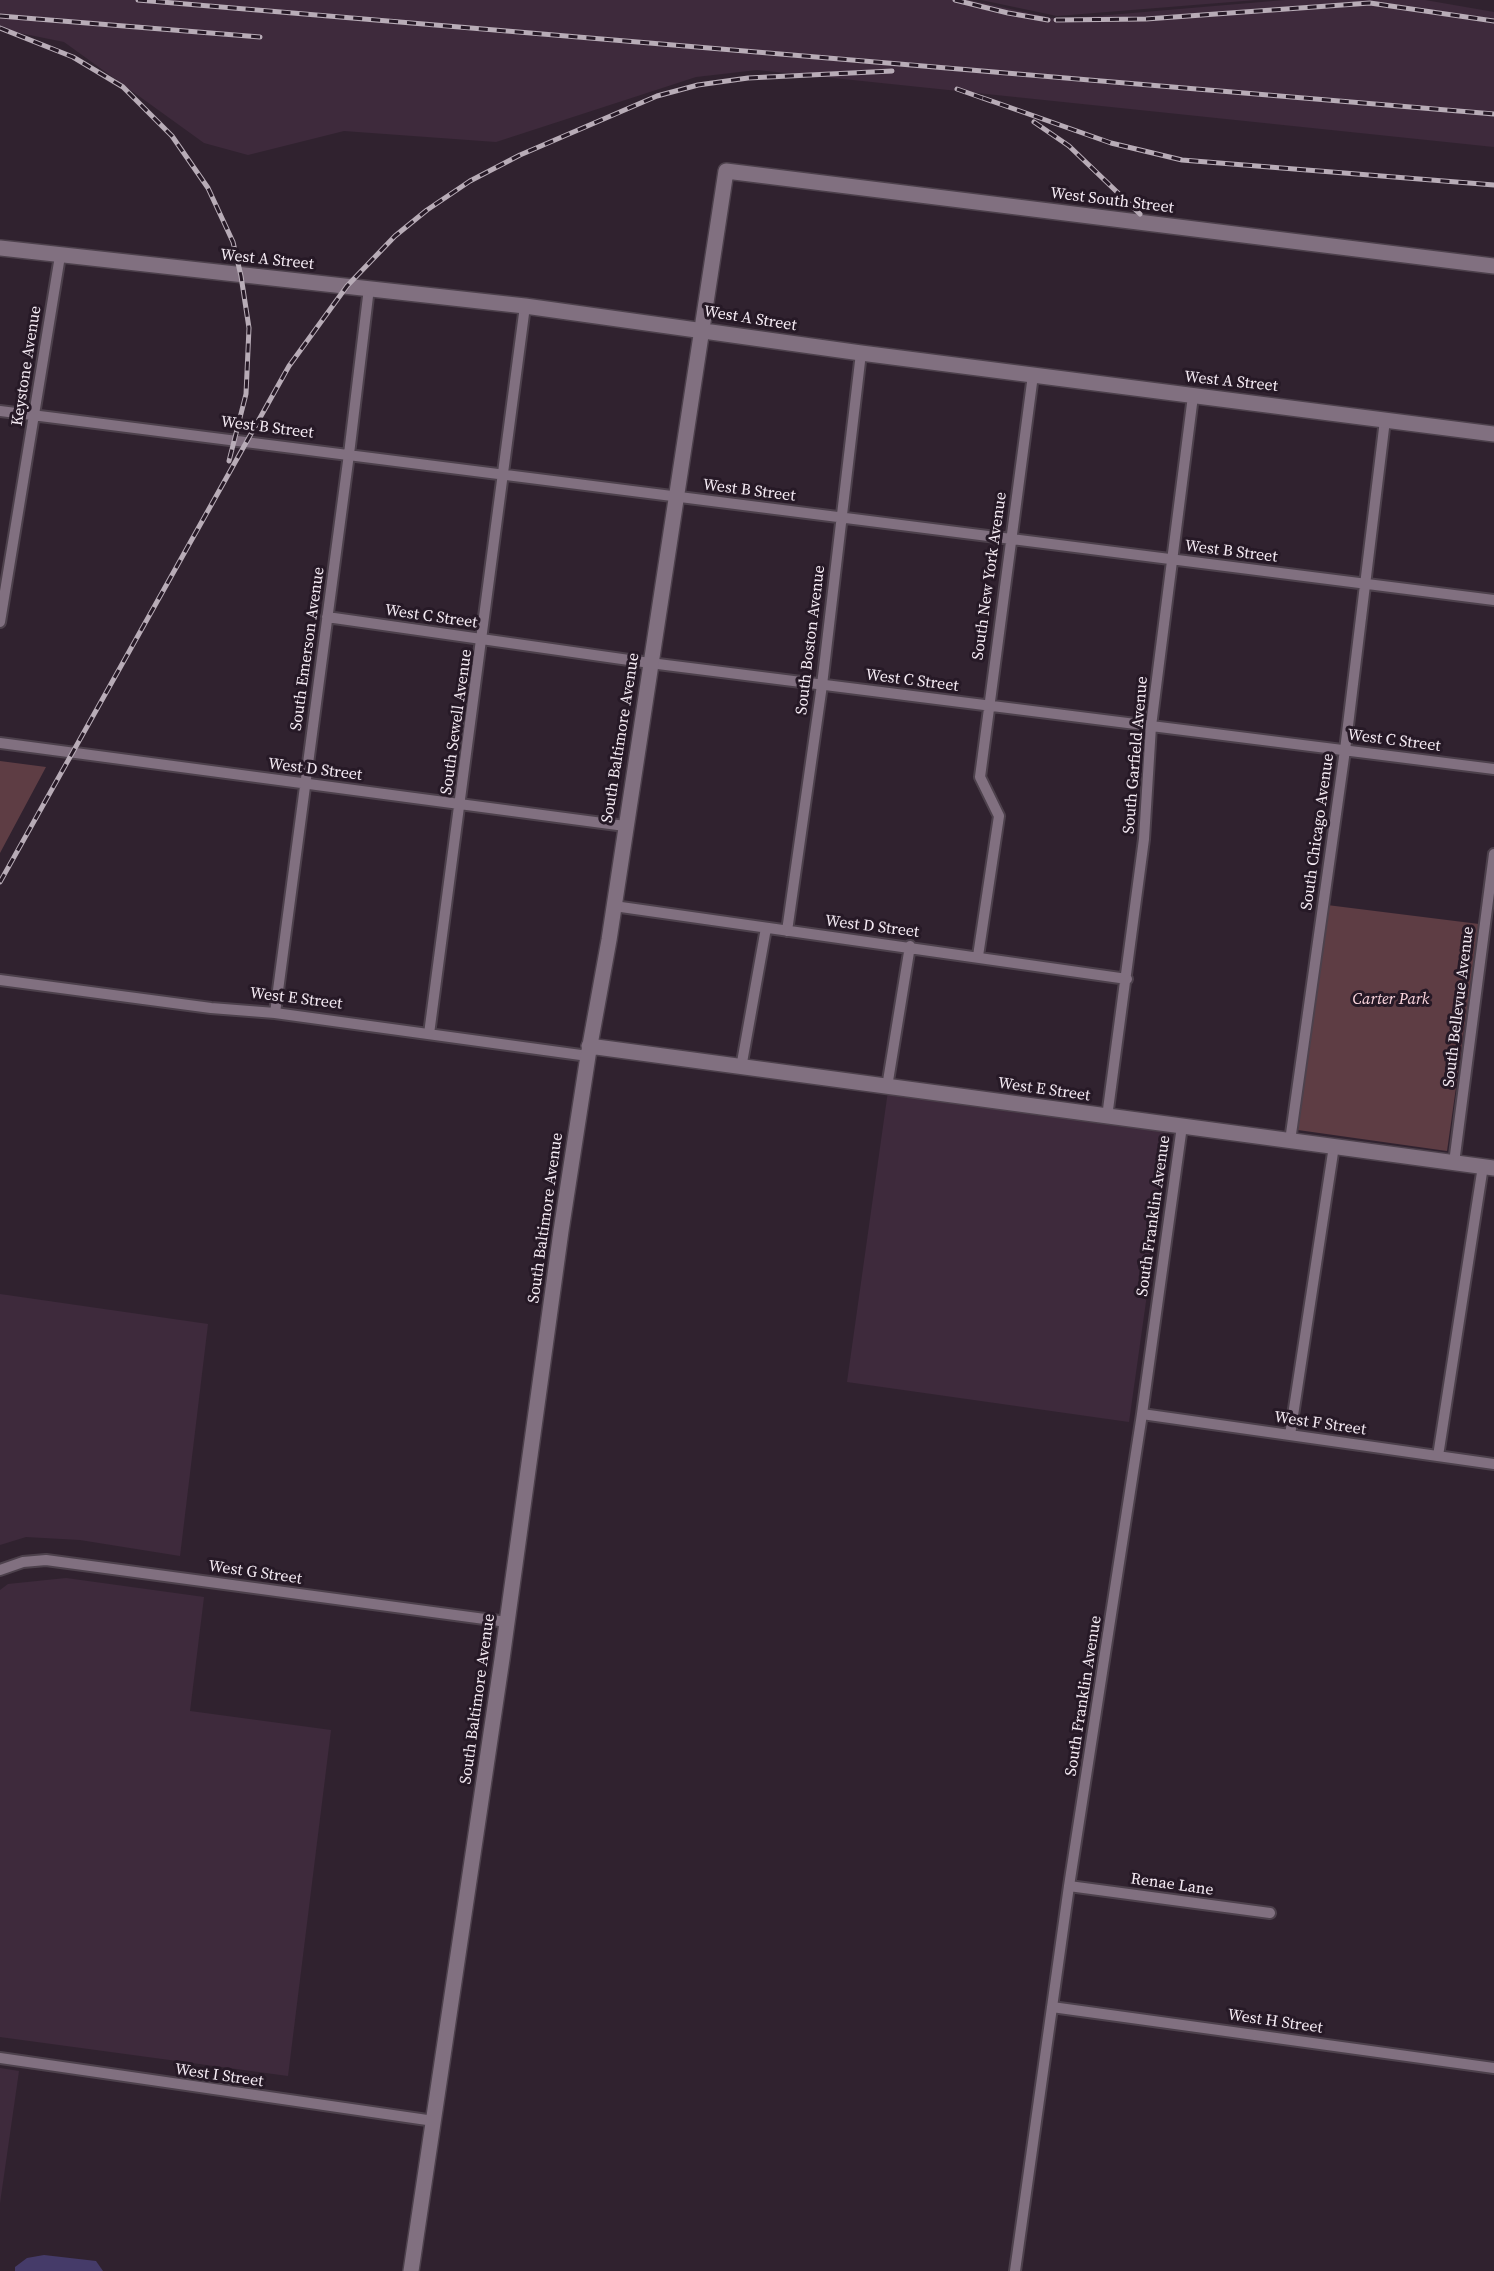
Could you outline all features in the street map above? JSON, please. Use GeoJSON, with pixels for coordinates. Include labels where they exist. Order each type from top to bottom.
{"type":"FeatureCollection","features":[{"type":"Feature","properties":{"kind":"street","name":"West South Street"},"geometry":{"type":"LineString","coordinates":[[726,171],[1494,266]]}},
{"type":"Feature","properties":{"kind":"street","name":"South Baltimore Avenue"},"geometry":{"type":"LineString","coordinates":[[411,2271],[507,1622],[588,1051],[614,906],[726,171]]}},
{"type":"Feature","properties":{"kind":"street","name":"West A Street"},"geometry":{"type":"LineString","coordinates":[[0,248],[525,306],[861,353],[1494,434]]}},
{"type":"Feature","properties":{"kind":"street","name":"Keystone Avenue"},"geometry":{"type":"LineString","coordinates":[[0,622],[60,256]]}},
{"type":"Feature","properties":{"kind":"street","name":"South Emerson Avenue"},"geometry":{"type":"LineString","coordinates":[[275,1013],[369,288]]}},
{"type":"Feature","properties":{"kind":"street","name":"South Sewell Avenue"},"geometry":{"type":"LineString","coordinates":[[429,1034],[505,474],[525,306]]}},
{"type":"Feature","properties":{"kind":"street","name":"South Boston Avenue"},"geometry":{"type":"LineString","coordinates":[[787,931],[822,685],[861,353]]}},
{"type":"Feature","properties":{"kind":"street","name":"South New York Avenue"},"geometry":{"type":"LineString","coordinates":[[978,956],[999,816],[980,777],[1033,375]]}},
{"type":"Feature","properties":{"kind":"street","name":"South Garfield Avenue"},"geometry":{"type":"LineString","coordinates":[[1107,1117],[1144,839],[1151,726],[1193,396]]}},
{"type":"Feature","properties":{"kind":"street","name":"West B Street"},"geometry":{"type":"LineString","coordinates":[[0,411],[1494,600]]}},
{"type":"Feature","properties":{"kind":"street","name":"South Chicago Avenue"},"geometry":{"type":"LineString","coordinates":[[1290,1141],[1345,750],[1385,420]]}},
{"type":"Feature","properties":{"kind":"street","name":"West C Street"},"geometry":{"type":"LineString","coordinates":[[327,617],[650,663],[1494,769]]}},
{"type":"Feature","properties":{"kind":"street","name":"West D Street"},"geometry":{"type":"LineString","coordinates":[[0,743],[625,826]]}},
{"type":"Feature","properties":{"kind":"street","name":"South Bellevue Avenue"},"geometry":{"type":"LineString","coordinates":[[1454,1163],[1494,854]]}},
{"type":"Feature","properties":{"kind":"street","name":"West D Street"},"geometry":{"type":"LineString","coordinates":[[614,906],[910,946],[1127,979]]}},
{"type":"Feature","properties":{"kind":"street"},"geometry":{"type":"LineString","coordinates":[[741,1068],[766,928]]}},
{"type":"Feature","properties":{"kind":"street"},"geometry":{"type":"LineString","coordinates":[[887,1087],[910,946]]}},
{"type":"Feature","properties":{"kind":"street","name":"West E Street"},"geometry":{"type":"LineString","coordinates":[[0,980],[429,1034],[741,1068],[1488,1167]]}},
{"type":"Feature","properties":{"kind":"street","name":"South Franklin Avenue"},"geometry":{"type":"LineString","coordinates":[[1015,2271],[1070,1886],[1142,1414],[1182,1126]]}},
{"type":"Feature","properties":{"kind":"street"},"geometry":{"type":"LineString","coordinates":[[1290,1435],[1334,1146]]}},
{"type":"Feature","properties":{"kind":"street"},"geometry":{"type":"LineString","coordinates":[[1438,1456],[1488,1167]]}},
{"type":"Feature","properties":{"kind":"street","name":"West F Street"},"geometry":{"type":"LineString","coordinates":[[1142,1414],[1494,1464]]}},
{"type":"Feature","properties":{"kind":"street","name":"West G Street"},"geometry":{"type":"LineString","coordinates":[[0,1570],[23,1562],[46,1560],[507,1622]]}},
{"type":"Feature","properties":{"kind":"street","name":"Renae Lane"},"geometry":{"type":"LineString","coordinates":[[1070,1886],[1270,1913]]}},
{"type":"Feature","properties":{"kind":"street","name":"West H Street"},"geometry":{"type":"LineString","coordinates":[[1053,2007],[1494,2068]]}},
{"type":"Feature","properties":{"kind":"street","name":"West I Street"},"geometry":{"type":"LineString","coordinates":[[0,2058],[434,2121]]}},
{"type":"Feature","properties":{"kind":"shaded area"},"geometry":{"type":"Polygon","coordinates":[[[0,0],[969,0],[1052,18],[1074,18],[1285,0],[1425,0],[1494,12],[1494,147],[757,70],[696,77],[496,142],[344,131],[248,155],[204,143],[64,42],[0,29],[0,0]]]}},
{"type":"Feature","properties":{"kind":"shaded area"},"geometry":{"type":"Polygon","coordinates":[[[981,0],[1256,0],[1057,16],[981,0]]]}},
{"type":"Feature","properties":{"kind":"shaded area"},"geometry":{"type":"Polygon","coordinates":[[[888,1091],[1170,1131],[1129,1422],[847,1382],[888,1091]]]}},
{"type":"Feature","properties":{"kind":"shaded area"},"geometry":{"type":"Polygon","coordinates":[[[0,1294],[208,1324],[180,1556],[80,1540],[26,1537],[0,1545],[0,1294]]]}},
{"type":"Feature","properties":{"kind":"shaded area"},"geometry":{"type":"Polygon","coordinates":[[[66,1578],[204,1597],[190,1711],[331,1730],[288,2076],[0,2037],[0,1590],[8,1584],[66,1578]]]}},
{"type":"Feature","properties":{"kind":"shaded area"},"geometry":{"type":"Polygon","coordinates":[[[0,2068],[19,2071],[0,2203],[0,2068]]]}},
{"type":"Feature","properties":{"kind":"shaded area"},"geometry":{"type":"Polygon","coordinates":[[[44,2255],[96,2261],[103,2271],[15,2271],[15,2267],[27,2258],[44,2255]]]}},
{"type":"Feature","properties":{"kind":"green space"},"geometry":{"type":"Polygon","coordinates":[[[0,761],[46,767],[0,853],[0,761]]]}},
{"type":"Feature","properties":{"kind":"green space","name":"Carter Park"},"geometry":{"type":"Polygon","coordinates":[[[1327,905],[1479,924],[1447,1151],[1298,1130],[1327,905]]]}},
{"type":"Feature","properties":{"kind":"railway"},"geometry":{"type":"LineString","coordinates":[[138,0],[1494,114]]}},
{"type":"Feature","properties":{"kind":"railway"},"geometry":{"type":"LineString","coordinates":[[955,0],[1048,20]]}},
{"type":"Feature","properties":{"kind":"railway"},"geometry":{"type":"LineString","coordinates":[[1056,20],[1146,19],[1370,3],[1494,21]]}},
{"type":"Feature","properties":{"kind":"railway"},"geometry":{"type":"LineString","coordinates":[[0,16],[260,37]]}},
{"type":"Feature","properties":{"kind":"railway"},"geometry":{"type":"LineString","coordinates":[[0,28],[73,57],[123,87],[172,136],[208,188],[233,242],[249,328],[246,394],[229,461]]}},
{"type":"Feature","properties":{"kind":"railway"},"geometry":{"type":"LineString","coordinates":[[0,882],[289,366],[347,286],[395,236],[427,210],[470,181],[520,155],[657,96],[698,85],[748,78],[892,71]]}},
{"type":"Feature","properties":{"kind":"railway"},"geometry":{"type":"LineString","coordinates":[[957,89],[991,101]]}},
{"type":"Feature","properties":{"kind":"railway"},"geometry":{"type":"LineString","coordinates":[[983,98],[1111,143],[1182,160],[1494,185]]}},
{"type":"Feature","properties":{"kind":"railway"},"geometry":{"type":"LineString","coordinates":[[1034,122],[1069,146],[1140,214]]}}]}
